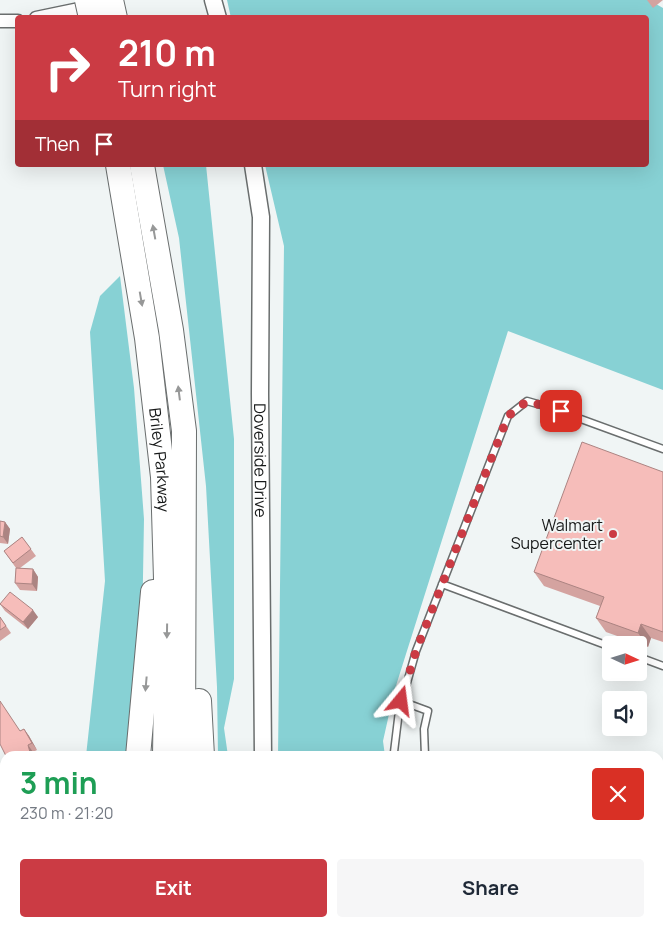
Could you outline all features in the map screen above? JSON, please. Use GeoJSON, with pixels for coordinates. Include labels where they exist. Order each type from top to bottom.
{"type":"FeatureCollection","features":[{"type":"Feature","properties":{"kind":"highway"},"geometry":{"type":"LineString","coordinates":[[87,0],[90,15]]}},
{"type":"Feature","properties":{"kind":"highway"},"geometry":{"type":"LineString","coordinates":[[111,0],[114,15]]}},
{"type":"Feature","properties":{"kind":"highway","name":"Briley Parkway"},"geometry":{"type":"LineString","coordinates":[[118,167],[147,338],[163,478],[168,613],[165,751]]}},
{"type":"Feature","properties":{"kind":"highway","name":"Briley Parkway"},"geometry":{"type":"LineString","coordinates":[[142,167],[171,330],[184,431],[183,751]]}},
{"type":"Feature","properties":{"kind":"highway"},"geometry":{"type":"LineString","coordinates":[[138,751],[153,594],[152,467],[147,338]]}},
{"type":"Feature","properties":{"kind":"highway"},"geometry":{"type":"LineString","coordinates":[[184,431],[194,539],[195,632],[202,751]]}},
{"type":"Feature","properties":{"kind":"street"},"geometry":{"type":"LineString","coordinates":[[50,15],[121,0]]}},
{"type":"Feature","properties":{"kind":"street"},"geometry":{"type":"LineString","coordinates":[[213,0],[217,15]]}},
{"type":"Feature","properties":{"kind":"street"},"geometry":{"type":"LineString","coordinates":[[0,21],[15,21]]}},
{"type":"Feature","properties":{"kind":"street","name":"Doverside Drive"},"geometry":{"type":"LineString","coordinates":[[253,167],[261,217],[260,394],[264,751]]}},
{"type":"Feature","properties":{"kind":"lane"},"geometry":{"type":"LineString","coordinates":[[395,751],[398,711],[416,651],[508,416],[527,401],[663,449]]}},
{"type":"Feature","properties":{"kind":"lane"},"geometry":{"type":"LineString","coordinates":[[442,584],[602,644]]}},
{"type":"Feature","properties":{"kind":"lane"},"geometry":{"type":"LineString","coordinates":[[648,660],[663,666]]}},
{"type":"Feature","properties":{"kind":"lane"},"geometry":{"type":"LineString","coordinates":[[401,701],[428,711],[424,729],[425,751]]}},
{"type":"Feature","properties":{"kind":"shaded area"},"geometry":{"type":"Polygon","coordinates":[[[227,0],[649,0],[663,8],[663,390],[508,331],[394,692],[383,741],[384,751],[278,751],[284,246],[265,167],[649,167],[649,15],[230,15],[227,0]]]}},
{"type":"Feature","properties":{"kind":"shaded area"},"geometry":{"type":"Polygon","coordinates":[[[163,167],[206,167],[234,439],[234,679],[224,728],[227,751],[218,751],[217,687],[206,486],[179,238],[163,167]]]}},
{"type":"Feature","properties":{"kind":"shaded area"},"geometry":{"type":"Polygon","coordinates":[[[120,276],[134,388],[144,519],[142,634],[130,751],[87,751],[105,581],[90,332],[100,296],[120,276]]]}},
{"type":"Feature","properties":{"kind":"building","name":"Walmart Supercenter"},"geometry":{"type":"Polygon","coordinates":[[[582,442],[663,472],[663,632],[641,624],[638,633],[596,618],[604,597],[534,572],[582,442]]]}},
{"type":"Feature","properties":{"kind":"building"},"geometry":{"type":"Polygon","coordinates":[[[0,521],[5,522],[3,537],[0,536],[0,521]]]}},
{"type":"Feature","properties":{"kind":"building"},"geometry":{"type":"Polygon","coordinates":[[[22,537],[31,549],[13,563],[4,551],[22,537]]]}},
{"type":"Feature","properties":{"kind":"building"},"geometry":{"type":"Polygon","coordinates":[[[16,568],[33,569],[32,584],[15,583],[16,568]]]}},
{"type":"Feature","properties":{"kind":"building"},"geometry":{"type":"Polygon","coordinates":[[[10,592],[33,610],[23,622],[0,604],[10,592]]]}},
{"type":"Feature","properties":{"kind":"building"},"geometry":{"type":"Polygon","coordinates":[[[0,617],[6,626],[0,630],[0,617]]]}},
{"type":"Feature","properties":{"kind":"building"},"geometry":{"type":"Polygon","coordinates":[[[0,701],[20,731],[24,729],[32,743],[28,745],[30,751],[4,751],[0,744],[0,701]]]}},
{"type":"Feature","properties":{"kind":"place","name":"Walmart Supercenter"},"geometry":{"type":"Point","coordinates":[613,534]}},
{"type":"Feature","properties":{"kind":"route"},"geometry":{"type":"LineString","coordinates":[[401,701],[416,651],[508,416],[527,401],[561,411]]}}]}
